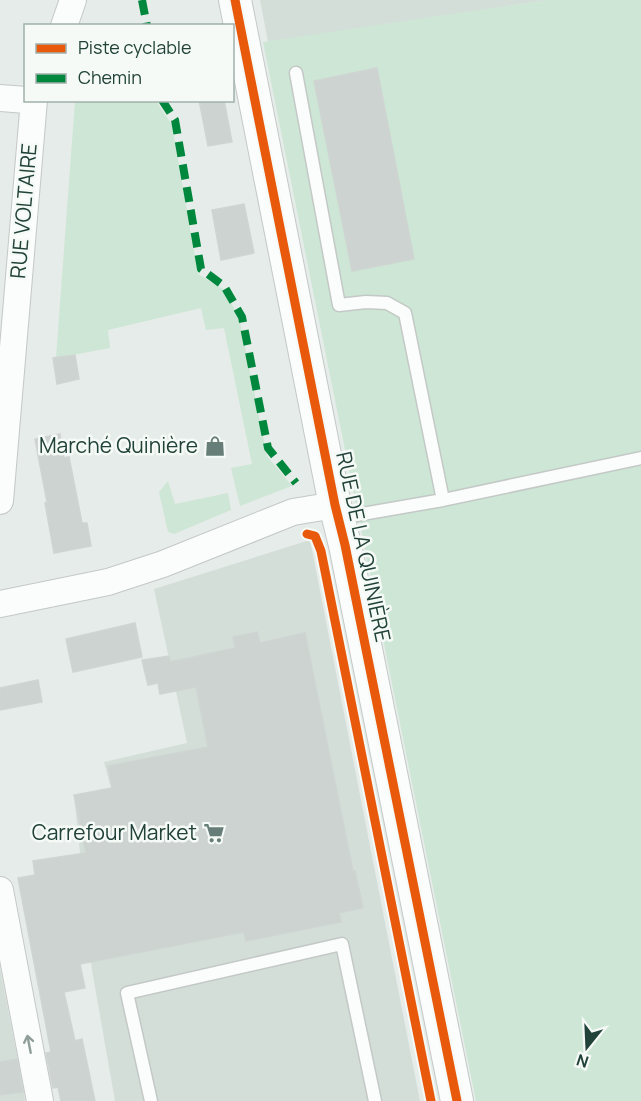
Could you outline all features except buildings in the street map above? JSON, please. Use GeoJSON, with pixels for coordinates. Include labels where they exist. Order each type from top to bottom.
{"type":"FeatureCollection","features":[{"type":"Feature","properties":{"kind":"street"},"geometry":{"type":"LineString","coordinates":[[65,24],[74,0]]}},
{"type":"Feature","properties":{"kind":"street","name":"RUE DE LA QUINIÈRE"},"geometry":{"type":"LineString","coordinates":[[236,0],[457,1101]]}},
{"type":"Feature","properties":{"kind":"street"},"geometry":{"type":"LineString","coordinates":[[0,98],[24,100]]}},
{"type":"Feature","properties":{"kind":"street","name":"RUE VOLTAIRE"},"geometry":{"type":"LineString","coordinates":[[0,501],[33,102]]}},
{"type":"Feature","properties":{"kind":"street"},"geometry":{"type":"LineString","coordinates":[[1,597],[108,582],[163,564],[293,512],[337,512]]}},
{"type":"Feature","properties":{"kind":"street"},"geometry":{"type":"LineString","coordinates":[[0,890],[40,1101]]}},
{"type":"Feature","properties":{"kind":"lane"},"geometry":{"type":"LineString","coordinates":[[296,73],[339,305],[366,302],[387,303],[405,313],[443,500]]}},
{"type":"Feature","properties":{"kind":"lane"},"geometry":{"type":"LineString","coordinates":[[337,512],[443,500],[641,458]]}},
{"type":"Feature","properties":{"kind":"lane"},"geometry":{"type":"LineString","coordinates":[[151,1101],[127,993],[342,944],[375,1101]]}},
{"type":"Feature","properties":{"kind":"shaded area"},"geometry":{"type":"Polygon","coordinates":[[[260,0],[548,0],[268,42],[260,0]]]}},
{"type":"Feature","properties":{"kind":"shaded area"},"geometry":{"type":"Polygon","coordinates":[[[310,540],[420,1101],[115,1101],[92,970],[74,795],[111,788],[104,762],[187,743],[154,589],[310,540]]]}},
{"type":"Feature","properties":{"kind":"shaded area"},"geometry":{"type":"Polygon","coordinates":[[[0,968],[24,1092],[25,1101],[0,1101],[0,968]]]}},
{"type":"Feature","properties":{"kind":"green space"},"geometry":{"type":"Polygon","coordinates":[[[548,0],[641,0],[641,1101],[476,1101],[263,42],[548,0]]]}},
{"type":"Feature","properties":{"kind":"green space"},"geometry":{"type":"Polygon","coordinates":[[[75,102],[157,102],[172,125],[198,274],[223,289],[239,317],[267,456],[292,486],[240,506],[231,468],[252,464],[224,328],[206,330],[201,308],[108,330],[110,348],[56,358],[75,102]]]}},
{"type":"Feature","properties":{"kind":"green space"},"geometry":{"type":"Polygon","coordinates":[[[168,481],[175,504],[228,493],[231,510],[174,534],[168,532],[159,492],[168,481]]]}},
{"type":"Feature","properties":{"kind":"marked path"},"geometry":{"type":"LineString","coordinates":[[142,0],[147,24]]}},
{"type":"Feature","properties":{"kind":"marked path"},"geometry":{"type":"LineString","coordinates":[[163,102],[175,120],[201,269],[224,286],[242,317],[268,448],[296,483]]}},
{"type":"Feature","properties":{"kind":"cycle path"},"geometry":{"type":"LineString","coordinates":[[235,0],[457,1101]]}},
{"type":"Feature","properties":{"kind":"cycle path"},"geometry":{"type":"LineString","coordinates":[[307,534],[315,536],[321,551],[431,1101]]}},
{"type":"Feature","properties":{"kind":"place","name":"Marché Quinière"},"geometry":{"type":"Point","coordinates":[215,446]}},
{"type":"Feature","properties":{"kind":"place","name":"Carrefour Market"},"geometry":{"type":"Point","coordinates":[214,833]}}]}
